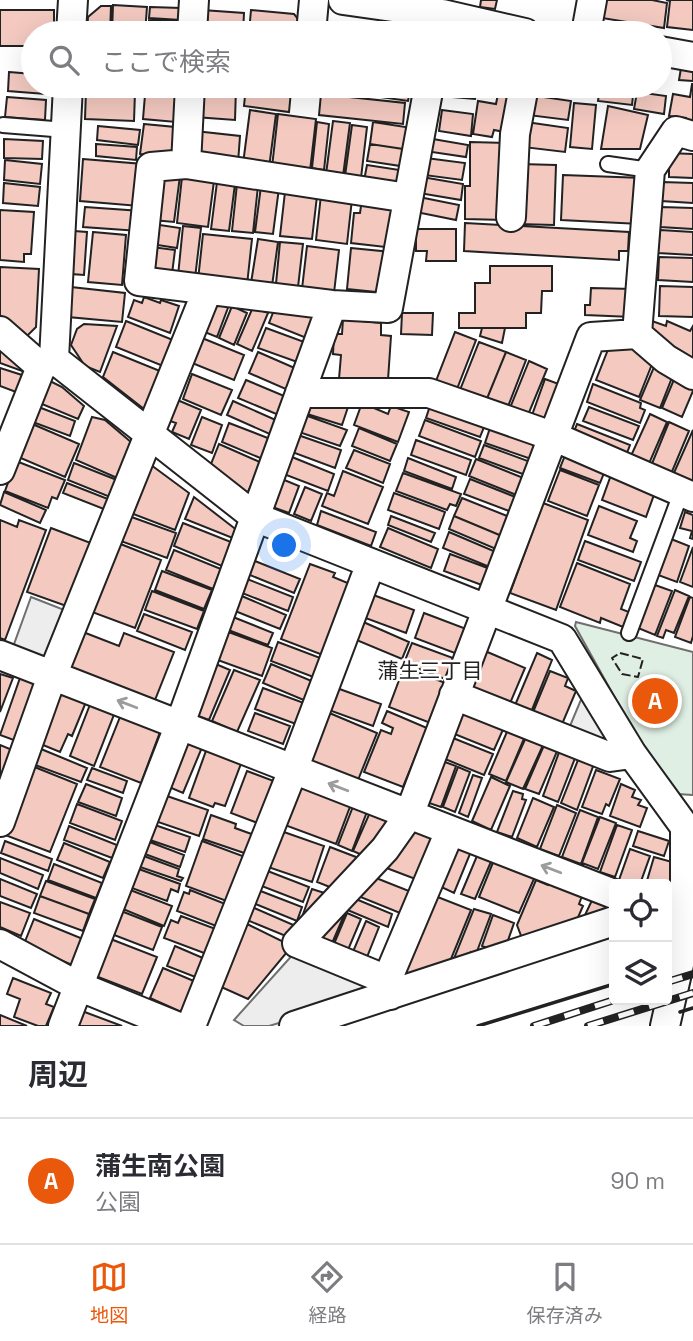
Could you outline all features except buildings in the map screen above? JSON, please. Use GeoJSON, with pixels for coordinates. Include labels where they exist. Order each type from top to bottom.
{"type":"FeatureCollection","features":[{"type":"Feature","properties":{"kind":"street"},"geometry":{"type":"LineString","coordinates":[[71,21],[72,0]]}},
{"type":"Feature","properties":{"kind":"street"},"geometry":{"type":"LineString","coordinates":[[193,21],[194,0]]}},
{"type":"Feature","properties":{"kind":"street"},"geometry":{"type":"LineString","coordinates":[[312,21],[314,0]]}},
{"type":"Feature","properties":{"kind":"street"},"geometry":{"type":"LineString","coordinates":[[343,0],[466,21]]}},
{"type":"Feature","properties":{"kind":"street"},"geometry":{"type":"LineString","coordinates":[[588,21],[592,0]]}},
{"type":"Feature","properties":{"kind":"street"},"geometry":{"type":"LineString","coordinates":[[672,53],[693,57]]}},
{"type":"Feature","properties":{"kind":"street"},"geometry":{"type":"LineString","coordinates":[[0,470],[47,363],[67,98]]}},
{"type":"Feature","properties":{"kind":"street"},"geometry":{"type":"LineString","coordinates":[[186,164],[189,98]]}},
{"type":"Feature","properties":{"kind":"street"},"geometry":{"type":"LineString","coordinates":[[408,198],[186,164],[151,167],[139,281],[332,305],[388,307],[427,98]]}},
{"type":"Feature","properties":{"kind":"street"},"geometry":{"type":"LineString","coordinates":[[511,217],[515,134],[522,98]]}},
{"type":"Feature","properties":{"kind":"street"},"geometry":{"type":"LineString","coordinates":[[637,334],[650,170],[676,131],[693,136]]}},
{"type":"Feature","properties":{"kind":"street"},"geometry":{"type":"LineString","coordinates":[[0,822],[52,676],[207,291]]}},
{"type":"Feature","properties":{"kind":"street"},"geometry":{"type":"LineString","coordinates":[[63,1026],[180,724],[332,305]]}},
{"type":"Feature","properties":{"kind":"street"},"geometry":{"type":"LineString","coordinates":[[0,331],[150,434],[255,517],[562,639],[632,754],[685,827],[681,913],[685,938],[665,1026]]}},
{"type":"Feature","properties":{"kind":"street"},"geometry":{"type":"LineString","coordinates":[[389,987],[297,943],[385,849],[409,815],[591,337],[637,334],[666,359],[693,375]]}},
{"type":"Feature","properties":{"kind":"street"},"geometry":{"type":"LineString","coordinates":[[300,393],[429,393],[555,437],[687,495]]}},
{"type":"Feature","properties":{"kind":"street"},"geometry":{"type":"LineString","coordinates":[[191,1026],[371,563]]}},
{"type":"Feature","properties":{"kind":"street"},"geometry":{"type":"LineString","coordinates":[[0,655],[609,892]]}},
{"type":"Feature","properties":{"kind":"street"},"geometry":{"type":"LineString","coordinates":[[454,695],[610,757],[632,754]]}},
{"type":"Feature","properties":{"kind":"street"},"geometry":{"type":"LineString","coordinates":[[389,987],[450,831]]}},
{"type":"Feature","properties":{"kind":"street"},"geometry":{"type":"LineString","coordinates":[[294,1026],[389,987],[609,922]]}},
{"type":"Feature","properties":{"kind":"street"},"geometry":{"type":"LineString","coordinates":[[0,944],[78,986],[176,1026]]}},
{"type":"Feature","properties":{"kind":"lane"},"geometry":{"type":"LineString","coordinates":[[3,124],[66,130]]}},
{"type":"Feature","properties":{"kind":"lane"},"geometry":{"type":"LineString","coordinates":[[608,163],[650,170]]}},
{"type":"Feature","properties":{"kind":"lane"},"geometry":{"type":"LineString","coordinates":[[629,633],[687,495]]}},
{"type":"Feature","properties":{"kind":"green space"},"geometry":{"type":"Polygon","coordinates":[[[576,622],[693,652],[693,795],[677,794],[644,750],[575,626],[576,622]]]}},
{"type":"Feature","properties":{"kind":"shaded area"},"geometry":{"type":"Polygon","coordinates":[[[31,597],[72,613],[54,662],[13,647],[31,597]]]}},
{"type":"Feature","properties":{"kind":"shaded area"},"geometry":{"type":"Polygon","coordinates":[[[585,690],[611,740],[606,750],[567,733],[585,690]]]}},
{"type":"Feature","properties":{"kind":"shaded area"},"geometry":{"type":"Polygon","coordinates":[[[296,951],[380,993],[269,1026],[244,1026],[234,1020],[296,951]]]}},
{"type":"Feature","properties":{"kind":"railway"},"geometry":{"type":"LineString","coordinates":[[672,980],[693,974]]}},
{"type":"Feature","properties":{"kind":"railway"},"geometry":{"type":"LineString","coordinates":[[588,1026],[693,993]]}},
{"type":"Feature","properties":{"kind":"railway"},"geometry":{"type":"LineString","coordinates":[[534,1026],[609,1002]]}},
{"type":"Feature","properties":{"kind":"fence"},"geometry":{"type":"LineString","coordinates":[[620,653],[643,659],[638,677],[622,674],[612,658],[620,653]]}},
{"type":"Feature","properties":{"kind":"wall"},"geometry":{"type":"LineString","coordinates":[[478,1026],[609,986]]}},
{"type":"Feature","properties":{"kind":"wall"},"geometry":{"type":"LineString","coordinates":[[680,1012],[693,1008]]}},
{"type":"Feature","properties":{"kind":"place","name":"蒲生南公園"},"geometry":{"type":"Point","coordinates":[655,701]}},
{"type":"Feature","properties":{"kind":"district","name":"蒲生三丁目"},"geometry":{"type":"Point","coordinates":[430,671]}}]}
